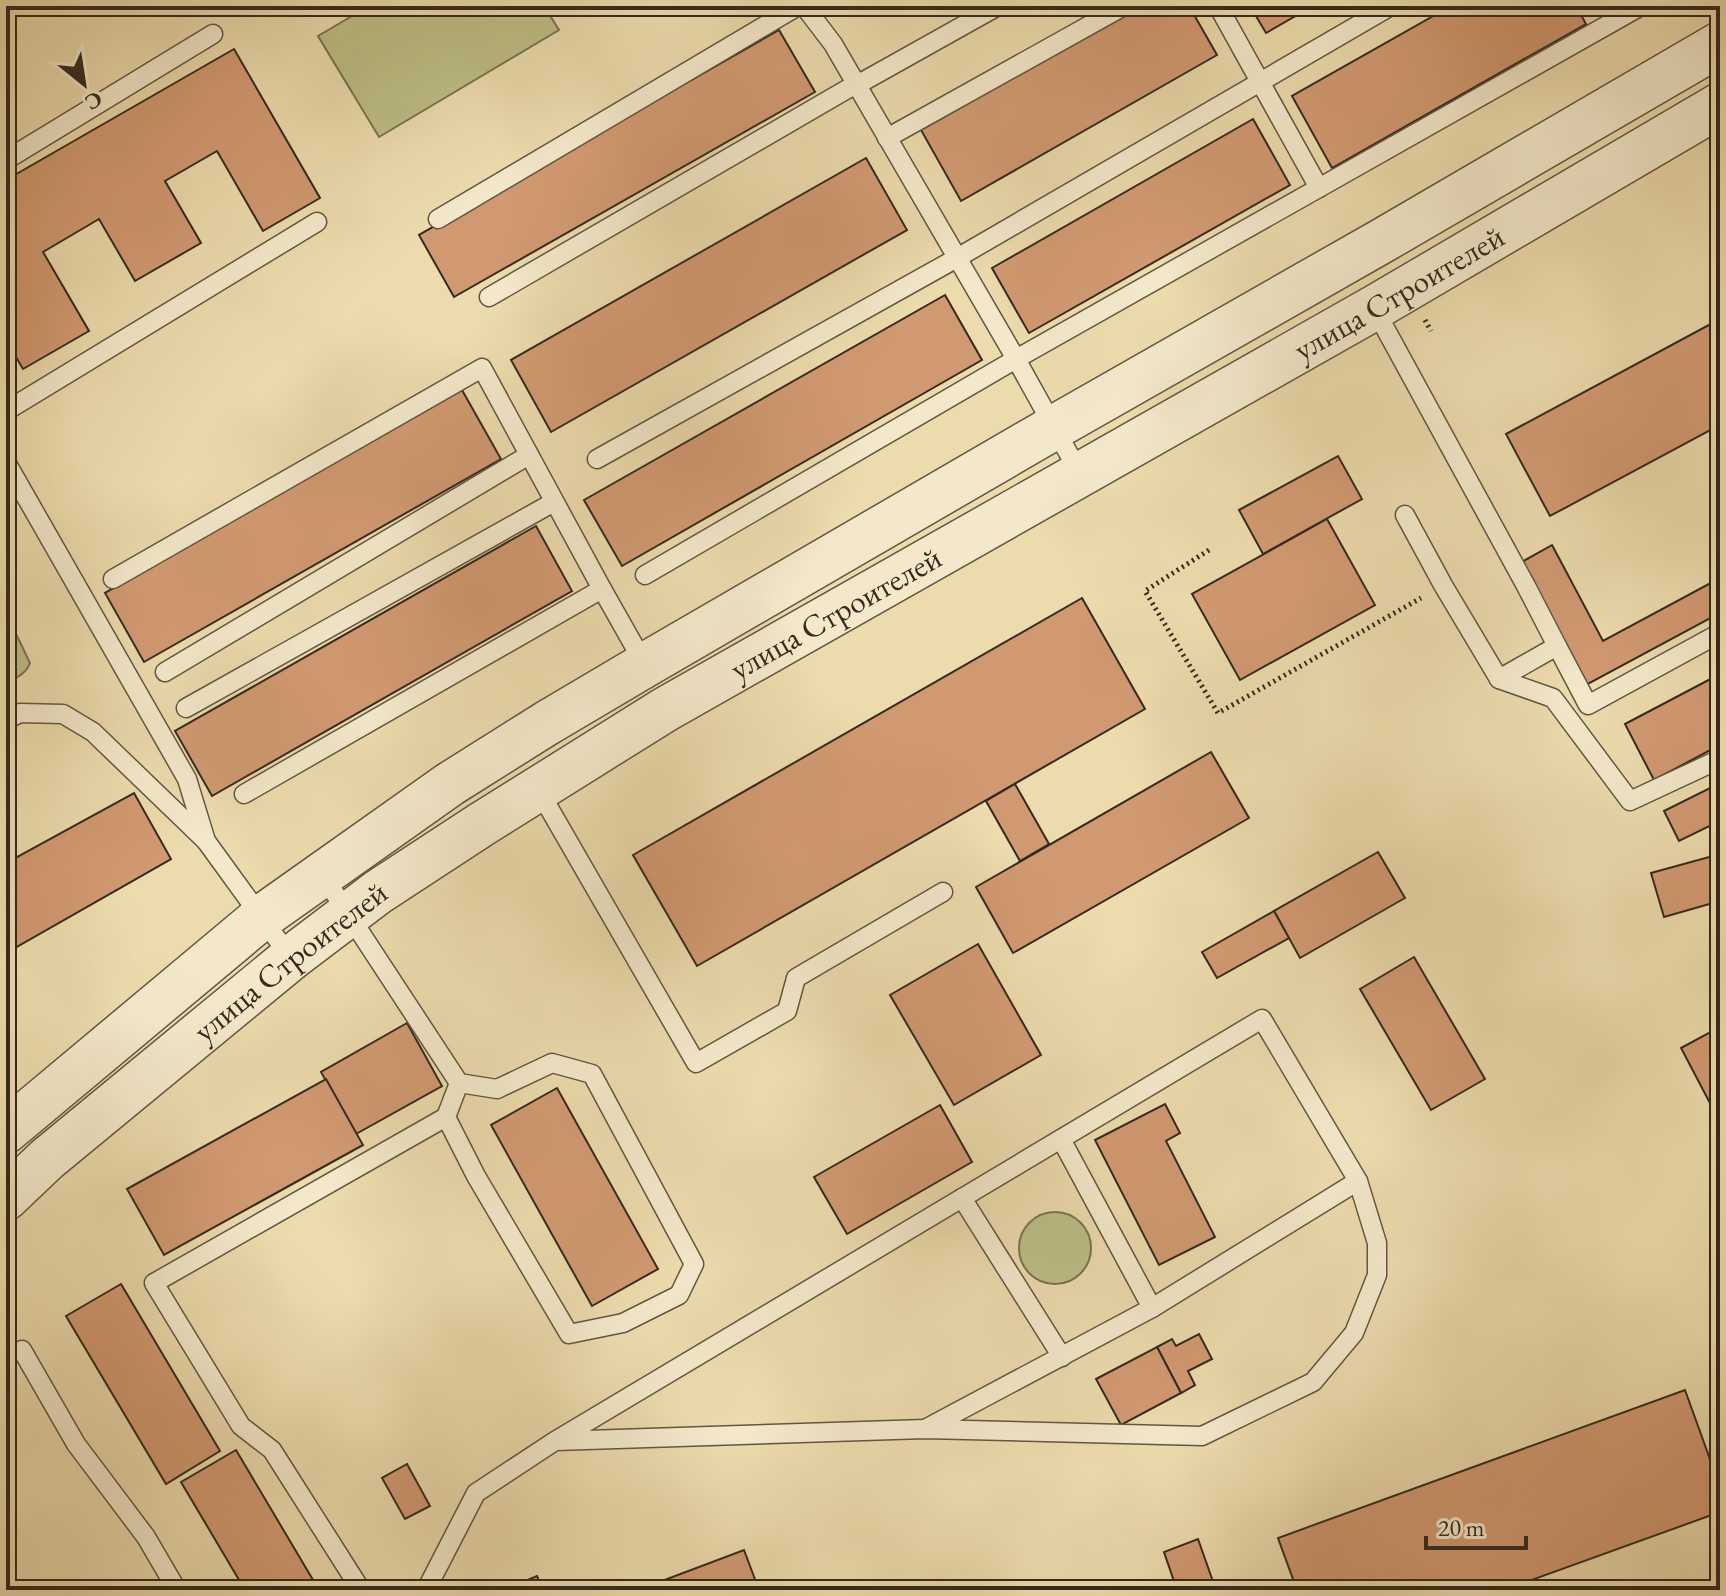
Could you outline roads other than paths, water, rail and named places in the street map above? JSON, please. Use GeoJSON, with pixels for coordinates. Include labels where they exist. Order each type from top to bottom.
{"type":"FeatureCollection","features":[{"type":"Feature","properties":{"kind":"street","name":"улица Строителей"},"geometry":{"type":"LineString","coordinates":[[6,1131],[262,917],[450,784],[645,665],[1720,44]]}},
{"type":"Feature","properties":{"kind":"street","name":"улица Строителей"},"geometry":{"type":"LineString","coordinates":[[6,1198],[47,1159],[291,958],[378,892],[538,788],[666,709],[1374,308],[1720,105]]}},
{"type":"Feature","properties":{"kind":"lane"},"geometry":{"type":"LineString","coordinates":[[438,219],[801,6],[833,44],[1080,474]]}},
{"type":"Feature","properties":{"kind":"lane"},"geometry":{"type":"LineString","coordinates":[[489,297],[856,84],[998,6]]}},
{"type":"Feature","properties":{"kind":"lane"},"geometry":{"type":"LineString","coordinates":[[887,138],[1124,6]]}},
{"type":"Feature","properties":{"kind":"lane"},"geometry":{"type":"LineString","coordinates":[[1218,6],[1319,188]]}},
{"type":"Feature","properties":{"kind":"lane"},"geometry":{"type":"LineString","coordinates":[[597,459],[957,258],[1391,6]]}},
{"type":"Feature","properties":{"kind":"lane"},"geometry":{"type":"LineString","coordinates":[[645,575],[1016,359],[1640,6]]}},
{"type":"Feature","properties":{"kind":"lane"},"geometry":{"type":"LineString","coordinates":[[6,160],[213,34]]}},
{"type":"Feature","properties":{"kind":"lane"},"geometry":{"type":"LineString","coordinates":[[6,411],[317,222]]}},
{"type":"Feature","properties":{"kind":"lane"},"geometry":{"type":"LineString","coordinates":[[1374,308],[1588,705],[1720,633]]}},
{"type":"Feature","properties":{"kind":"lane"},"geometry":{"type":"LineString","coordinates":[[113,579],[482,368],[645,665]]}},
{"type":"Feature","properties":{"kind":"lane"},"geometry":{"type":"LineString","coordinates":[[165,672],[529,455]]}},
{"type":"Feature","properties":{"kind":"lane"},"geometry":{"type":"LineString","coordinates":[[6,462],[187,779],[206,841]]}},
{"type":"Feature","properties":{"kind":"lane"},"geometry":{"type":"LineString","coordinates":[[186,708],[554,502]]}},
{"type":"Feature","properties":{"kind":"lane"},"geometry":{"type":"LineString","coordinates":[[1405,515],[1499,679],[1553,698],[1630,801],[1720,759]]}},
{"type":"Feature","properties":{"kind":"lane"},"geometry":{"type":"LineString","coordinates":[[244,794],[602,589]]}},
{"type":"Feature","properties":{"kind":"lane"},"geometry":{"type":"LineString","coordinates":[[1499,679],[1557,646]]}},
{"type":"Feature","properties":{"kind":"lane"},"geometry":{"type":"LineString","coordinates":[[6,720],[20,713],[63,714],[93,732],[206,841],[291,958]]}},
{"type":"Feature","properties":{"kind":"lane"},"geometry":{"type":"LineString","coordinates":[[538,788],[696,1063],[787,1011],[796,978],[943,892]]}},
{"type":"Feature","properties":{"kind":"lane"},"geometry":{"type":"LineString","coordinates":[[322,874],[459,1083],[497,1089],[552,1063],[592,1074],[694,1264],[679,1295],[623,1323],[569,1334],[476,1176],[446,1117]]}},
{"type":"Feature","properties":{"kind":"lane"},"geometry":{"type":"LineString","coordinates":[[426,1590],[476,1493],[555,1441],[1262,1019],[1358,1181],[1377,1243],[1377,1275],[1354,1333],[1313,1382],[1202,1436],[925,1429],[555,1441]]}},
{"type":"Feature","properties":{"kind":"lane"},"geometry":{"type":"LineString","coordinates":[[361,1590],[272,1450],[241,1426],[154,1283],[446,1117],[459,1083]]}},
{"type":"Feature","properties":{"kind":"lane"},"geometry":{"type":"LineString","coordinates":[[1061,1139],[1152,1308]]}},
{"type":"Feature","properties":{"kind":"lane"},"geometry":{"type":"LineString","coordinates":[[925,1429],[1152,1308],[1358,1181]]}},
{"type":"Feature","properties":{"kind":"lane"},"geometry":{"type":"LineString","coordinates":[[962,1198],[1062,1357]]}},
{"type":"Feature","properties":{"kind":"lane"},"geometry":{"type":"LineString","coordinates":[[22,1350],[76,1444],[146,1537],[177,1590]]}}]}
